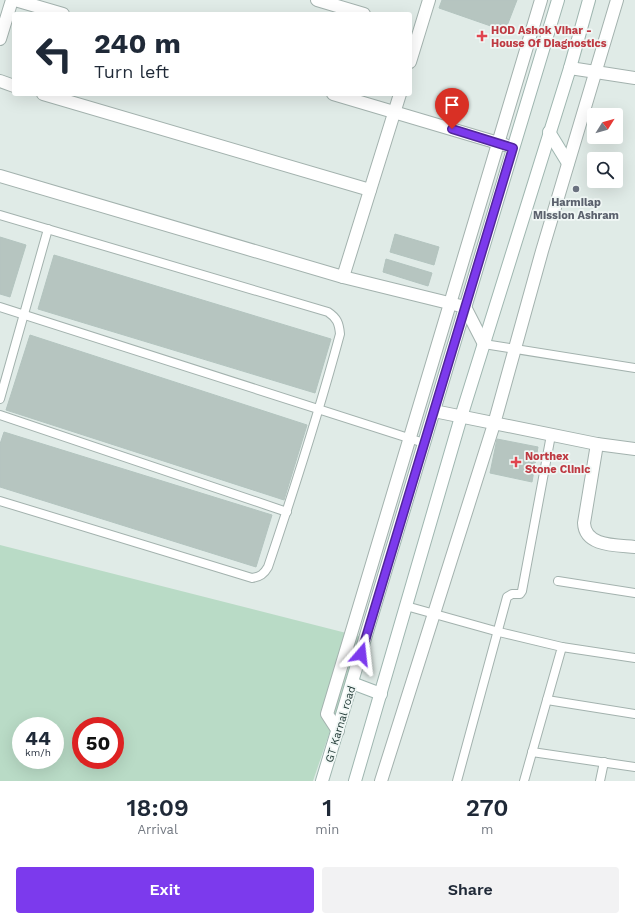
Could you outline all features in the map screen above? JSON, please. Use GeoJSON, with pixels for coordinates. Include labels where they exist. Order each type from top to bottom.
{"type":"FeatureCollection","features":[{"type":"Feature","properties":{"kind":"street"},"geometry":{"type":"LineString","coordinates":[[0,39],[12,0]]}},
{"type":"Feature","properties":{"kind":"street"},"geometry":{"type":"LineString","coordinates":[[15,0],[56,12]]}},
{"type":"Feature","properties":{"kind":"street"},"geometry":{"type":"LineString","coordinates":[[317,0],[357,12]]}},
{"type":"Feature","properties":{"kind":"street"},"geometry":{"type":"LineString","coordinates":[[412,49],[415,29],[430,0]]}},
{"type":"Feature","properties":{"kind":"street"},"geometry":{"type":"LineString","coordinates":[[338,731],[327,714],[541,0]]}},
{"type":"Feature","properties":{"kind":"street","name":"GT Karnal road"},"geometry":{"type":"LineString","coordinates":[[322,781],[558,0]]}},
{"type":"Feature","properties":{"kind":"street"},"geometry":{"type":"LineString","coordinates":[[355,781],[462,417],[570,68],[589,0]]}},
{"type":"Feature","properties":{"kind":"street"},"geometry":{"type":"LineString","coordinates":[[381,781],[494,424],[514,349],[617,0]]}},
{"type":"Feature","properties":{"kind":"street"},"geometry":{"type":"LineString","coordinates":[[570,68],[635,78]]}},
{"type":"Feature","properties":{"kind":"street"},"geometry":{"type":"LineString","coordinates":[[0,81],[12,85]]}},
{"type":"Feature","properties":{"kind":"street"},"geometry":{"type":"LineString","coordinates":[[50,96],[370,190]]}},
{"type":"Feature","properties":{"kind":"street"},"geometry":{"type":"LineString","coordinates":[[340,96],[513,148]]}},
{"type":"Feature","properties":{"kind":"street"},"geometry":{"type":"LineString","coordinates":[[343,277],[399,96]]}},
{"type":"Feature","properties":{"kind":"street"},"geometry":{"type":"LineString","coordinates":[[549,132],[568,163]]}},
{"type":"Feature","properties":{"kind":"street"},"geometry":{"type":"LineString","coordinates":[[0,176],[343,277],[465,308],[484,344]]}},
{"type":"Feature","properties":{"kind":"street"},"geometry":{"type":"LineString","coordinates":[[434,412],[597,444],[635,449]]}},
{"type":"Feature","properties":{"kind":"street"},"geometry":{"type":"LineString","coordinates":[[597,444],[584,531],[589,538],[597,542],[635,547]]}},
{"type":"Feature","properties":{"kind":"street"},"geometry":{"type":"LineString","coordinates":[[352,684],[381,694]]}},
{"type":"Feature","properties":{"kind":"lane"},"geometry":{"type":"LineString","coordinates":[[0,215],[328,312],[335,316],[340,323],[340,334],[320,408],[287,512],[268,567],[259,577],[252,578],[0,501]]}},
{"type":"Feature","properties":{"kind":"lane"},"geometry":{"type":"LineString","coordinates":[[0,399],[48,229]]}},
{"type":"Feature","properties":{"kind":"lane"},"geometry":{"type":"LineString","coordinates":[[0,307],[320,408],[424,443]]}},
{"type":"Feature","properties":{"kind":"lane"},"geometry":{"type":"LineString","coordinates":[[484,344],[635,368]]}},
{"type":"Feature","properties":{"kind":"lane"},"geometry":{"type":"LineString","coordinates":[[0,415],[287,512]]}},
{"type":"Feature","properties":{"kind":"lane"},"geometry":{"type":"LineString","coordinates":[[457,781],[499,632],[507,597],[512,594],[520,594],[522,591],[550,435]]}},
{"type":"Feature","properties":{"kind":"lane"},"geometry":{"type":"LineString","coordinates":[[558,582],[635,593]]}},
{"type":"Feature","properties":{"kind":"lane"},"geometry":{"type":"LineString","coordinates":[[406,606],[499,632],[562,647],[635,658]]}},
{"type":"Feature","properties":{"kind":"lane"},"geometry":{"type":"LineString","coordinates":[[524,781],[562,647]]}},
{"type":"Feature","properties":{"kind":"lane"},"geometry":{"type":"LineString","coordinates":[[547,700],[635,714]]}},
{"type":"Feature","properties":{"kind":"lane"},"geometry":{"type":"LineString","coordinates":[[532,752],[635,767]]}},
{"type":"Feature","properties":{"kind":"lane"},"geometry":{"type":"LineString","coordinates":[[600,781],[604,762]]}},
{"type":"Feature","properties":{"kind":"green space"},"geometry":{"type":"Polygon","coordinates":[[[0,545],[362,637],[313,781],[0,781],[0,545]]]}},
{"type":"Feature","properties":{"kind":"building"},"geometry":{"type":"Polygon","coordinates":[[[442,0],[517,0],[505,31],[439,8],[442,0]]]}},
{"type":"Feature","properties":{"kind":"building"},"geometry":{"type":"Polygon","coordinates":[[[395,234],[439,247],[434,265],[390,252],[395,234]]]}},
{"type":"Feature","properties":{"kind":"building"},"geometry":{"type":"Polygon","coordinates":[[[0,237],[26,245],[10,297],[0,294],[0,237]]]}},
{"type":"Feature","properties":{"kind":"building"},"geometry":{"type":"Polygon","coordinates":[[[54,255],[331,339],[315,393],[38,309],[54,255]]]}},
{"type":"Feature","properties":{"kind":"building"},"geometry":{"type":"Polygon","coordinates":[[[386,259],[432,273],[428,286],[383,272],[386,259]]]}},
{"type":"Feature","properties":{"kind":"building"},"geometry":{"type":"Polygon","coordinates":[[[30,335],[307,425],[284,500],[6,410],[30,335]]]}},
{"type":"Feature","properties":{"kind":"building"},"geometry":{"type":"Polygon","coordinates":[[[4,432],[272,515],[256,567],[0,487],[0,444],[4,432]]]}},
{"type":"Feature","properties":{"kind":"building"},"geometry":{"type":"Polygon","coordinates":[[[497,439],[538,447],[532,482],[490,473],[497,439]]]}},
{"type":"Feature","properties":{"kind":"place","name":"HOD Ashok Vihar - House Of Diagnostics"},"geometry":{"type":"Point","coordinates":[482,36]}},
{"type":"Feature","properties":{"kind":"place","name":"Harmilap Mission Ashram"},"geometry":{"type":"Point","coordinates":[576,189]}},
{"type":"Feature","properties":{"kind":"place","name":"Northex Stone Clinic"},"geometry":{"type":"Point","coordinates":[516,462]}},
{"type":"Feature","properties":{"kind":"route"},"geometry":{"type":"LineString","coordinates":[[361,654],[513,148],[452,129]]}}]}
